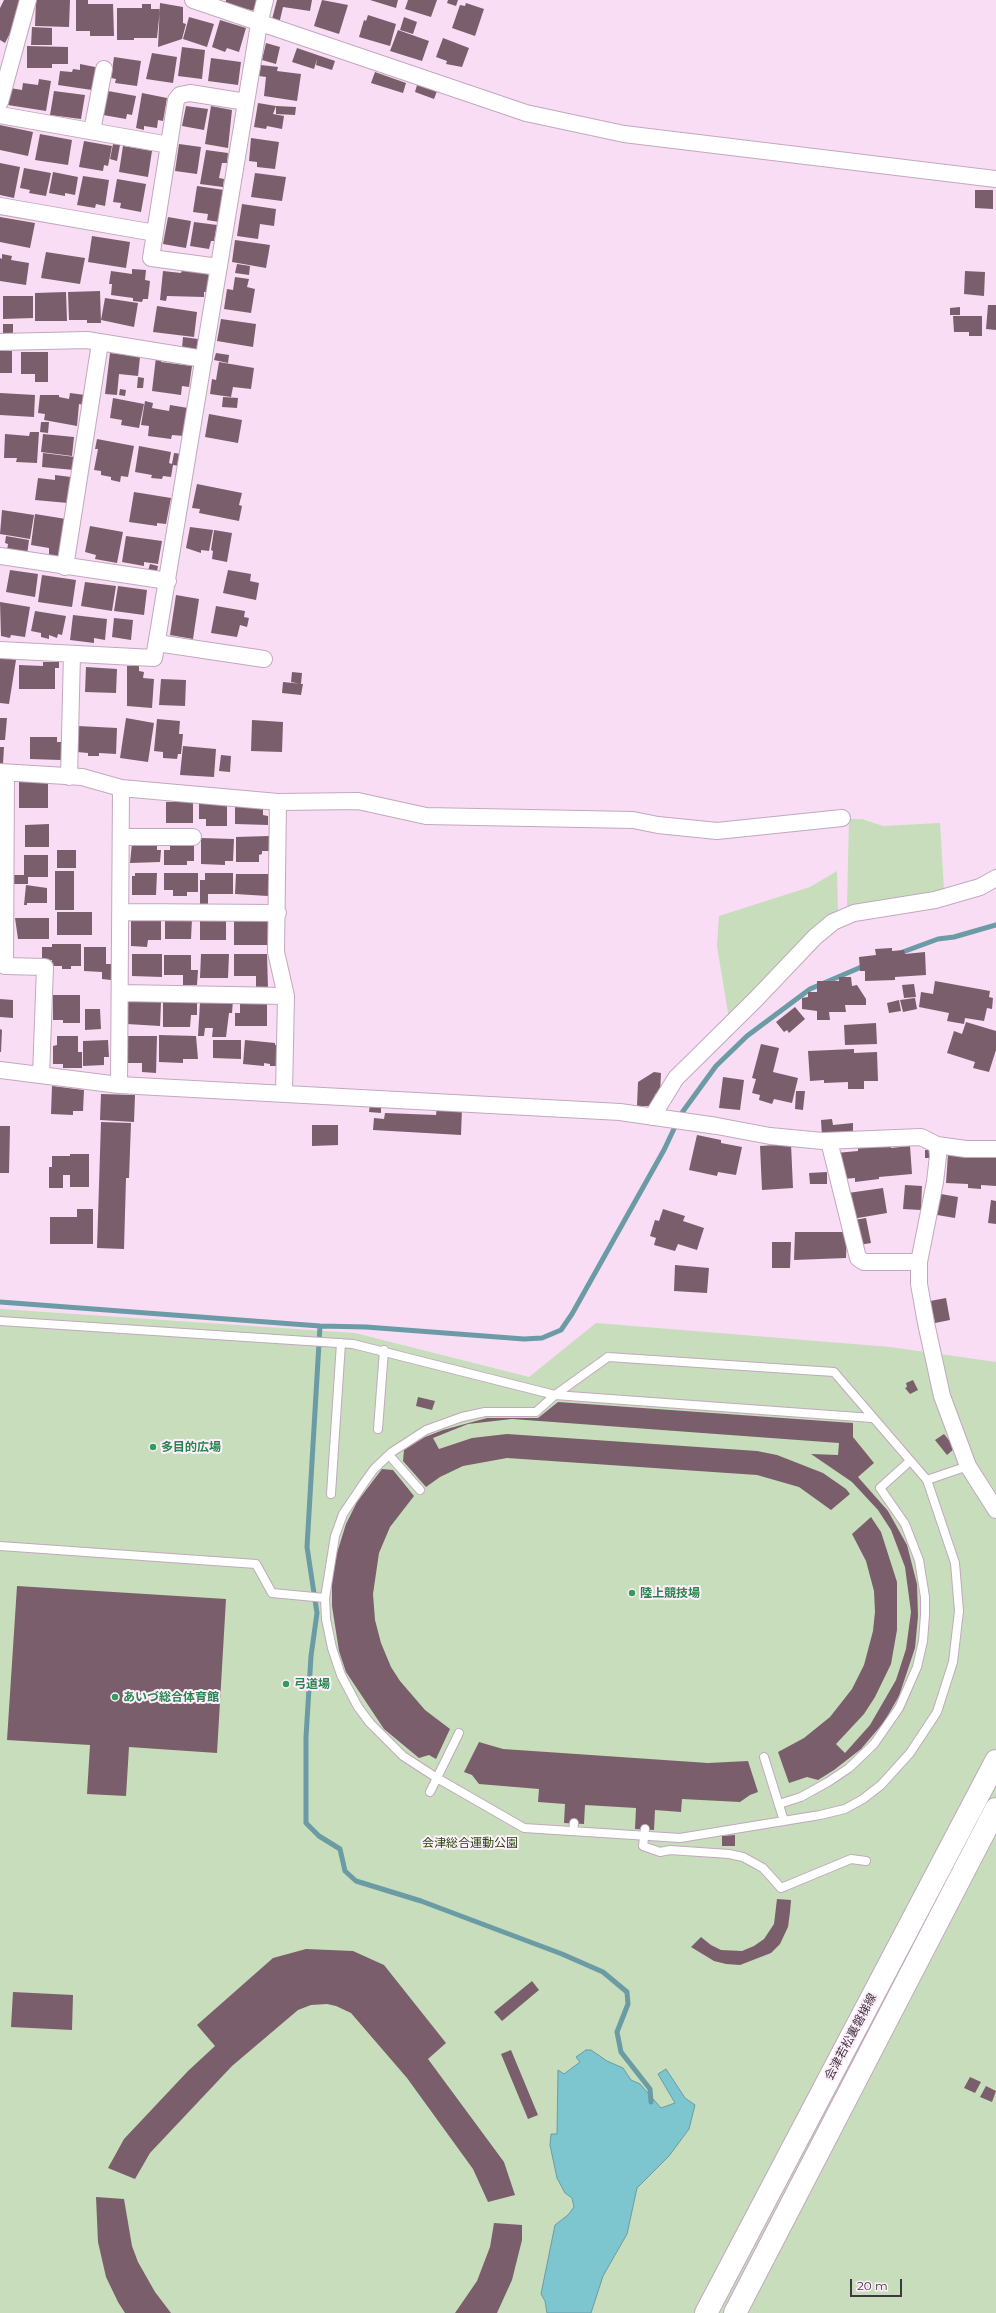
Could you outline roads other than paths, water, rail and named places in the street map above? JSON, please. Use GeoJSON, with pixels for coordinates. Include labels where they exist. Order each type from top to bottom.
{"type":"FeatureCollection","features":[{"type":"Feature","properties":{"kind":"main road","name":"会津若松裏磐梯線"},"geometry":{"type":"LineString","coordinates":[[706,2313],[996,1761]]}},
{"type":"Feature","properties":{"kind":"main road","name":"会津若松裏磐梯線"},"geometry":{"type":"LineString","coordinates":[[736,2313],[996,1809]]}},
{"type":"Feature","properties":{"kind":"street"},"geometry":{"type":"LineString","coordinates":[[0,102],[28,0]]}},
{"type":"Feature","properties":{"kind":"street"},"geometry":{"type":"LineString","coordinates":[[193,0],[259,24],[526,113],[624,134],[996,179]]}},
{"type":"Feature","properties":{"kind":"street"},"geometry":{"type":"LineString","coordinates":[[0,650],[154,658],[168,581],[259,24],[265,0]]}},
{"type":"Feature","properties":{"kind":"street"},"geometry":{"type":"LineString","coordinates":[[92,132],[104,69]]}},
{"type":"Feature","properties":{"kind":"street"},"geometry":{"type":"LineString","coordinates":[[219,267],[151,258],[176,100],[180,95],[190,93],[246,102]]}},
{"type":"Feature","properties":{"kind":"street"},"geometry":{"type":"LineString","coordinates":[[0,115],[169,145]]}},
{"type":"Feature","properties":{"kind":"street"},"geometry":{"type":"LineString","coordinates":[[0,206],[155,233]]}},
{"type":"Feature","properties":{"kind":"street"},"geometry":{"type":"LineString","coordinates":[[0,342],[87,340],[204,360]]}},
{"type":"Feature","properties":{"kind":"street"},"geometry":{"type":"LineString","coordinates":[[65,567],[100,343]]}},
{"type":"Feature","properties":{"kind":"street"},"geometry":{"type":"LineString","coordinates":[[0,556],[65,567],[168,581]]}},
{"type":"Feature","properties":{"kind":"street"},"geometry":{"type":"LineString","coordinates":[[157,643],[264,659]]}},
{"type":"Feature","properties":{"kind":"street"},"geometry":{"type":"LineString","coordinates":[[69,776],[72,654]]}},
{"type":"Feature","properties":{"kind":"street"},"geometry":{"type":"LineString","coordinates":[[41,1075],[45,967],[5,966],[3,773],[82,777],[121,788],[278,802],[358,801],[426,816],[633,820],[658,825],[717,831],[842,818]]}},
{"type":"Feature","properties":{"kind":"street"},"geometry":{"type":"LineString","coordinates":[[119,1085],[121,788]]}},
{"type":"Feature","properties":{"kind":"street"},"geometry":{"type":"LineString","coordinates":[[278,802],[278,913],[276,952],[286,996],[284,1093]]}},
{"type":"Feature","properties":{"kind":"street"},"geometry":{"type":"LineString","coordinates":[[121,837],[193,837]]}},
{"type":"Feature","properties":{"kind":"street"},"geometry":{"type":"LineString","coordinates":[[652,1117],[676,1078],[755,1000],[815,937],[833,922],[854,913],[935,900],[980,887],[996,878]]}},
{"type":"Feature","properties":{"kind":"street"},"geometry":{"type":"LineString","coordinates":[[121,912],[278,913]]}},
{"type":"Feature","properties":{"kind":"street"},"geometry":{"type":"LineString","coordinates":[[120,993],[286,996]]}},
{"type":"Feature","properties":{"kind":"street"},"geometry":{"type":"LineString","coordinates":[[0,1070],[119,1085],[620,1112],[770,1136],[829,1141],[921,1137],[937,1145],[966,1149],[996,1149]]}},
{"type":"Feature","properties":{"kind":"street"},"geometry":{"type":"LineString","coordinates":[[829,1141],[858,1258],[864,1262],[919,1262]]}},
{"type":"Feature","properties":{"kind":"street"},"geometry":{"type":"LineString","coordinates":[[937,1145],[935,1182],[919,1262],[919,1284],[942,1396],[968,1466],[996,1510]]}},
{"type":"Feature","properties":{"kind":"lane"},"geometry":{"type":"LineString","coordinates":[[0,1322],[341,1343],[384,1350],[555,1395],[872,1418]]}},
{"type":"Feature","properties":{"kind":"lane"},"geometry":{"type":"LineString","coordinates":[[330,1494],[341,1343]]}},
{"type":"Feature","properties":{"kind":"lane"},"geometry":{"type":"LineString","coordinates":[[378,1429],[384,1350]]}},
{"type":"Feature","properties":{"kind":"lane"},"geometry":{"type":"LineString","coordinates":[[608,1356],[834,1372],[872,1418],[927,1480],[955,1564],[959,1611],[953,1662],[937,1712],[910,1753],[881,1785],[863,1799],[845,1809],[680,1838],[644,1833],[574,1827],[524,1828],[437,1778],[393,1747],[370,1723],[358,1706],[341,1675],[332,1648],[326,1619],[325,1598],[330,1554],[343,1514],[374,1469],[410,1439],[444,1423],[485,1412],[536,1412],[555,1395],[608,1356]]}},
{"type":"Feature","properties":{"kind":"lane"},"geometry":{"type":"LineString","coordinates":[[389,1455],[420,1490]]}},
{"type":"Feature","properties":{"kind":"lane"},"geometry":{"type":"LineString","coordinates":[[779,1804],[801,1797],[828,1782],[849,1768],[874,1744],[899,1708],[917,1666],[923,1641],[925,1615],[925,1597],[919,1560],[905,1524],[880,1488],[910,1461]]}},
{"type":"Feature","properties":{"kind":"lane"},"geometry":{"type":"LineString","coordinates":[[927,1480],[968,1466]]}},
{"type":"Feature","properties":{"kind":"lane"},"geometry":{"type":"LineString","coordinates":[[0,1546],[256,1564],[272,1593],[325,1598]]}},
{"type":"Feature","properties":{"kind":"lane"},"geometry":{"type":"LineString","coordinates":[[430,1792],[459,1733]]}},
{"type":"Feature","properties":{"kind":"lane"},"geometry":{"type":"LineString","coordinates":[[764,1757],[784,1820]]}},
{"type":"Feature","properties":{"kind":"lane"},"geometry":{"type":"LineString","coordinates":[[644,1833],[644,1846],[660,1852],[670,1850],[729,1854],[743,1857],[763,1868],[781,1888],[851,1859],[866,1861]]}},
{"type":"Feature","properties":{"kind":"water"},"geometry":{"type":"Polygon","coordinates":[[[586,2050],[591,2050],[607,2061],[623,2068],[631,2080],[640,2084],[661,2108],[675,2103],[658,2074],[666,2069],[685,2098],[695,2105],[689,2129],[669,2156],[637,2188],[627,2234],[603,2276],[591,2313],[547,2313],[545,2301],[541,2294],[555,2225],[568,2215],[574,2207],[572,2198],[565,2193],[557,2178],[550,2145],[551,2134],[557,2134],[558,2070],[564,2074],[580,2062],[576,2057],[586,2050]]]}},
{"type":"Feature","properties":{"kind":"waterway"},"geometry":{"type":"LineString","coordinates":[[900,953],[938,939],[954,937],[996,925]]}},
{"type":"Feature","properties":{"kind":"waterway"},"geometry":{"type":"LineString","coordinates":[[0,1302],[320,1326],[366,1327],[524,1339],[542,1338],[561,1330],[572,1314],[664,1150],[681,1114],[716,1066],[747,1036],[810,989],[866,965]]}},
{"type":"Feature","properties":{"kind":"waterway"},"geometry":{"type":"LineString","coordinates":[[320,1326],[307,1547],[317,1613],[311,1656],[306,1737],[306,1823],[319,1836],[340,1849],[345,1871],[356,1881],[421,1901],[562,1954],[603,1972],[627,1992],[628,2004],[617,2032],[621,2052],[650,2089],[651,2102]]}},
{"type":"Feature","properties":{"kind":"place","name":"多目的広場"},"geometry":{"type":"Point","coordinates":[153,1447]}},
{"type":"Feature","properties":{"kind":"place","name":"陸上競技場"},"geometry":{"type":"Point","coordinates":[632,1593]}},
{"type":"Feature","properties":{"kind":"place","name":"弓道場"},"geometry":{"type":"Point","coordinates":[286,1684]}},
{"type":"Feature","properties":{"kind":"place","name":"あいづ総合体育館"},"geometry":{"type":"Point","coordinates":[115,1697]}},
{"type":"Feature","properties":{"kind":"park label","name":"会津総合運動公園"},"geometry":{"type":"Point","coordinates":[470,1843]}}]}
